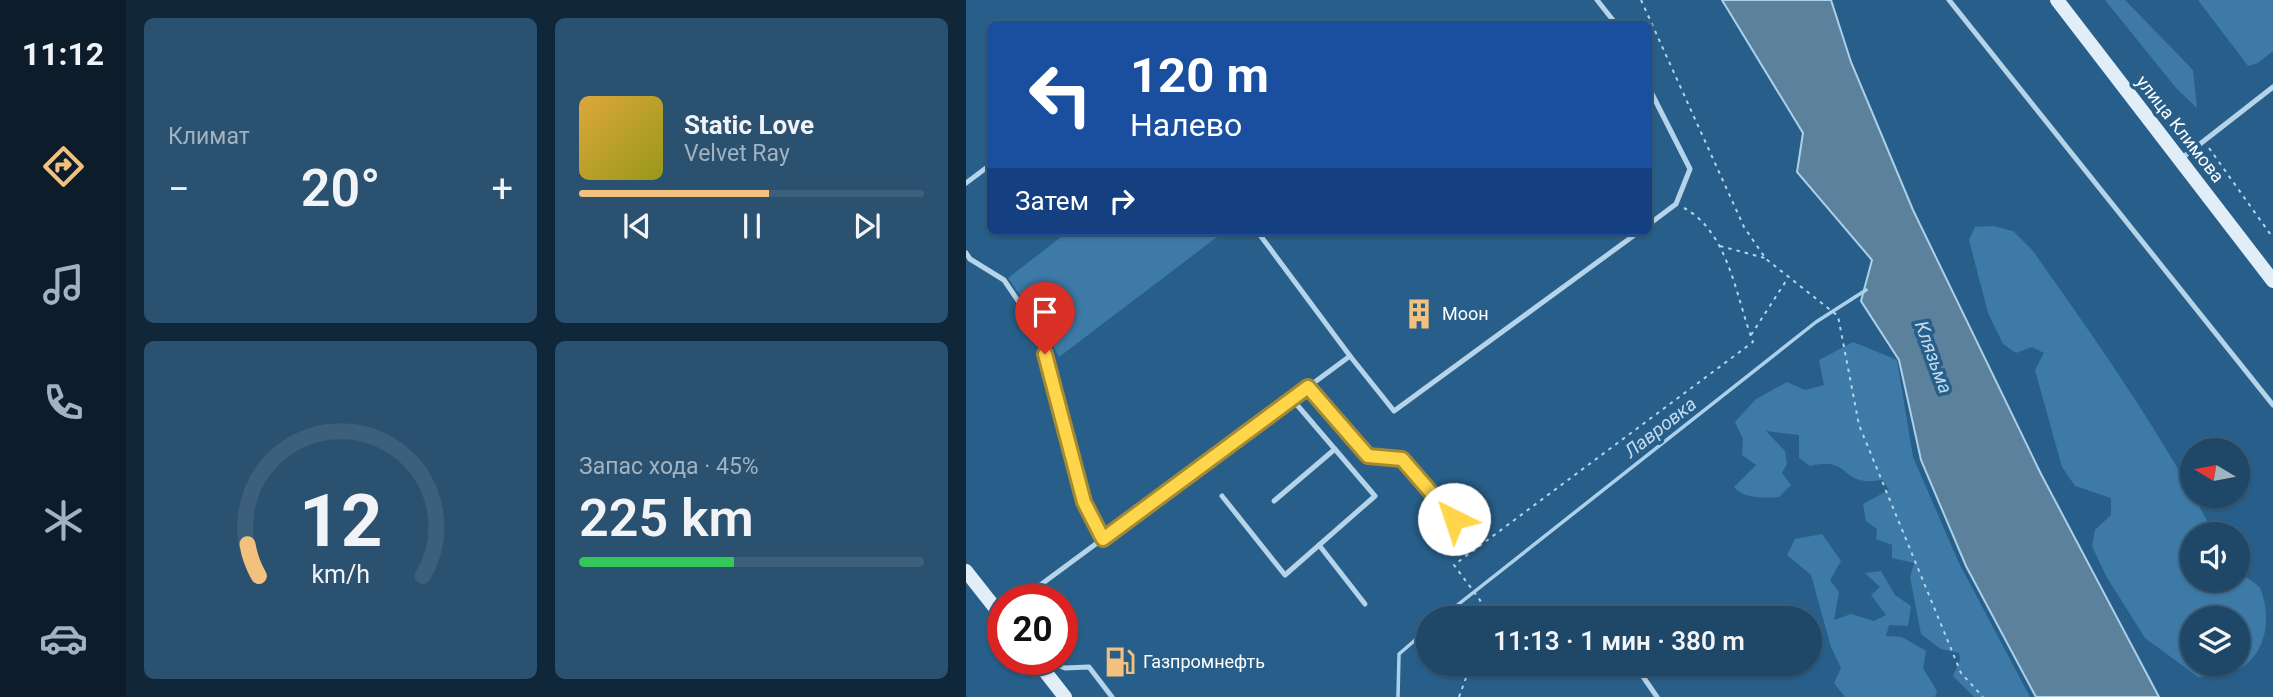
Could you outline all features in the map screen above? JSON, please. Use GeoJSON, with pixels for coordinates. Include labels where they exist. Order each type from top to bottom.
{"type":"FeatureCollection","features":[{"type":"Feature","properties":{"kind":"main road","name":"улица Климова"},"geometry":{"type":"LineString","coordinates":[[2057,0],[2273,281]]}},
{"type":"Feature","properties":{"kind":"main road"},"geometry":{"type":"LineString","coordinates":[[966,571],[987,597]]}},
{"type":"Feature","properties":{"kind":"main road"},"geometry":{"type":"LineString","coordinates":[[1048,675],[1065,697]]}},
{"type":"Feature","properties":{"kind":"lane"},"geometry":{"type":"LineString","coordinates":[[1597,0],[1614,21]]}},
{"type":"Feature","properties":{"kind":"lane"},"geometry":{"type":"LineString","coordinates":[[1949,0],[2273,405]]}},
{"type":"Feature","properties":{"kind":"lane"},"geometry":{"type":"LineString","coordinates":[[2180,160],[2273,87]]}},
{"type":"Feature","properties":{"kind":"lane"},"geometry":{"type":"LineString","coordinates":[[1652,94],[1690,169],[1676,204],[1652,222]]}},
{"type":"Feature","properties":{"kind":"lane"},"geometry":{"type":"LineString","coordinates":[[966,183],[987,167]]}},
{"type":"Feature","properties":{"kind":"lane"},"geometry":{"type":"LineString","coordinates":[[1260,235],[1394,411],[1635,235]]}},
{"type":"Feature","properties":{"kind":"lane"},"geometry":{"type":"LineString","coordinates":[[966,253],[970,259],[1004,281],[1039,332],[1084,502],[1103,539]]}},
{"type":"Feature","properties":{"kind":"lane"},"geometry":{"type":"LineString","coordinates":[[1042,584],[1350,356]]}},
{"type":"Feature","properties":{"kind":"lane"},"geometry":{"type":"LineString","coordinates":[[1308,387],[1368,456],[1402,459],[1454,519]]}},
{"type":"Feature","properties":{"kind":"lane"},"geometry":{"type":"LineString","coordinates":[[1222,496],[1285,575],[1375,496],[1292,399]]}},
{"type":"Feature","properties":{"kind":"lane"},"geometry":{"type":"LineString","coordinates":[[1273,501],[1335,449]]}},
{"type":"Feature","properties":{"kind":"lane"},"geometry":{"type":"LineString","coordinates":[[1319,545],[1365,604]]}},
{"type":"Feature","properties":{"kind":"lane"},"geometry":{"type":"LineString","coordinates":[[1078,667],[1089,667],[1112,697]]}},
{"type":"Feature","properties":{"kind":"lane"},"geometry":{"type":"LineString","coordinates":[[1642,676],[1657,697]]}},
{"type":"Feature","properties":{"kind":"path"},"geometry":{"type":"LineString","coordinates":[[1641,0],[1651,21]]}},
{"type":"Feature","properties":{"kind":"path"},"geometry":{"type":"LineString","coordinates":[[1652,24],[1744,227],[1766,259],[1838,316],[1859,425],[1961,673],[1983,697]]}},
{"type":"Feature","properties":{"kind":"path"},"geometry":{"type":"LineString","coordinates":[[2203,140],[2273,238]]}},
{"type":"Feature","properties":{"kind":"path"},"geometry":{"type":"LineString","coordinates":[[1480,606],[1454,565],[1753,342],[1720,246],[1700,216],[1676,204]]}},
{"type":"Feature","properties":{"kind":"path"},"geometry":{"type":"LineString","coordinates":[[1720,246],[1766,259]]}},
{"type":"Feature","properties":{"kind":"path"},"geometry":{"type":"LineString","coordinates":[[1751,335],[1789,277]]}},
{"type":"Feature","properties":{"kind":"path"},"geometry":{"type":"LineString","coordinates":[[1459,697],[1467,676]]}},
{"type":"Feature","properties":{"kind":"shaded area"},"geometry":{"type":"Polygon","coordinates":[[[2105,0],[2125,0],[2193,70],[2197,108],[2176,88],[2105,0]]]}},
{"type":"Feature","properties":{"kind":"shaded area"},"geometry":{"type":"Polygon","coordinates":[[[2198,0],[2273,0],[2273,51],[2258,63],[2248,66],[2198,0]]]}},
{"type":"Feature","properties":{"kind":"shaded area"},"geometry":{"type":"Polygon","coordinates":[[[1993,226],[2013,231],[2033,251],[2105,355],[2180,473],[2180,508],[2200,508],[2208,522],[2180,522],[2180,592],[2250,592],[2250,579],[2260,588],[2266,625],[2259,649],[2250,661],[2250,606],[2180,606],[2180,664],[2145,638],[2106,576],[2092,546],[2095,530],[2111,515],[2111,498],[2075,486],[2062,467],[2035,370],[2044,353],[2032,347],[2016,353],[2003,344],[1988,313],[1969,240],[1975,227],[1993,226]]]}},
{"type":"Feature","properties":{"kind":"shaded area"},"geometry":{"type":"Polygon","coordinates":[[[1064,235],[1220,235],[1059,357],[1045,331],[1008,278],[1064,235]]]}},
{"type":"Feature","properties":{"kind":"shaded area"},"geometry":{"type":"Polygon","coordinates":[[[1853,342],[1897,360],[1913,457],[1959,563],[2030,697],[1974,697],[1953,676],[1960,660],[1959,653],[1941,649],[1921,634],[1910,577],[1914,563],[1892,558],[1892,545],[1876,539],[1877,529],[1866,521],[1863,504],[1889,490],[1883,480],[1857,479],[1830,464],[1810,466],[1799,458],[1799,435],[1766,431],[1785,451],[1787,464],[1782,473],[1791,485],[1779,497],[1748,496],[1734,487],[1756,465],[1742,455],[1743,439],[1735,422],[1756,399],[1787,382],[1805,390],[1824,385],[1819,360],[1853,342]]]}},
{"type":"Feature","properties":{"kind":"shaded area"},"geometry":{"type":"Polygon","coordinates":[[[1822,534],[1841,561],[1830,580],[1839,592],[1834,620],[1851,614],[1874,621],[1886,615],[1871,595],[1880,587],[1865,573],[1881,571],[1895,595],[1911,606],[1908,626],[1889,625],[1886,636],[1902,637],[1926,651],[1923,668],[1937,691],[1935,697],[1845,697],[1834,683],[1841,668],[1831,647],[1822,606],[1820,606],[1811,575],[1787,555],[1795,539],[1822,534]]]}},
{"type":"Feature","properties":{"kind":"water","name":"Клязьма"},"geometry":{"type":"Polygon","coordinates":[[[1722,0],[1831,0],[1851,62],[1913,210],[2041,474],[2159,697],[2036,697],[1966,566],[1921,460],[1899,360],[1861,301],[1872,260],[1797,172],[1803,133],[1722,0]]]}},
{"type":"Feature","properties":{"kind":"waterway","name":"Лавровка"},"geometry":{"type":"LineString","coordinates":[[1456,606],[1816,322],[1866,290]]}},
{"type":"Feature","properties":{"kind":"waterway","name":"Лавровка"},"geometry":{"type":"LineString","coordinates":[[1398,697],[1399,654],[1416,639]]}},
{"type":"Feature","properties":{"kind":"place","name":"Моон"},"geometry":{"type":"Point","coordinates":[1419,314]}},
{"type":"Feature","properties":{"kind":"place","name":"Газпромнефть"},"geometry":{"type":"Point","coordinates":[1120,662]}},
{"type":"Feature","properties":{"kind":"route"},"geometry":{"type":"LineString","coordinates":[[1045,354],[1084,502],[1103,539],[1308,387],[1368,456],[1402,459],[1454,519]]}}]}
